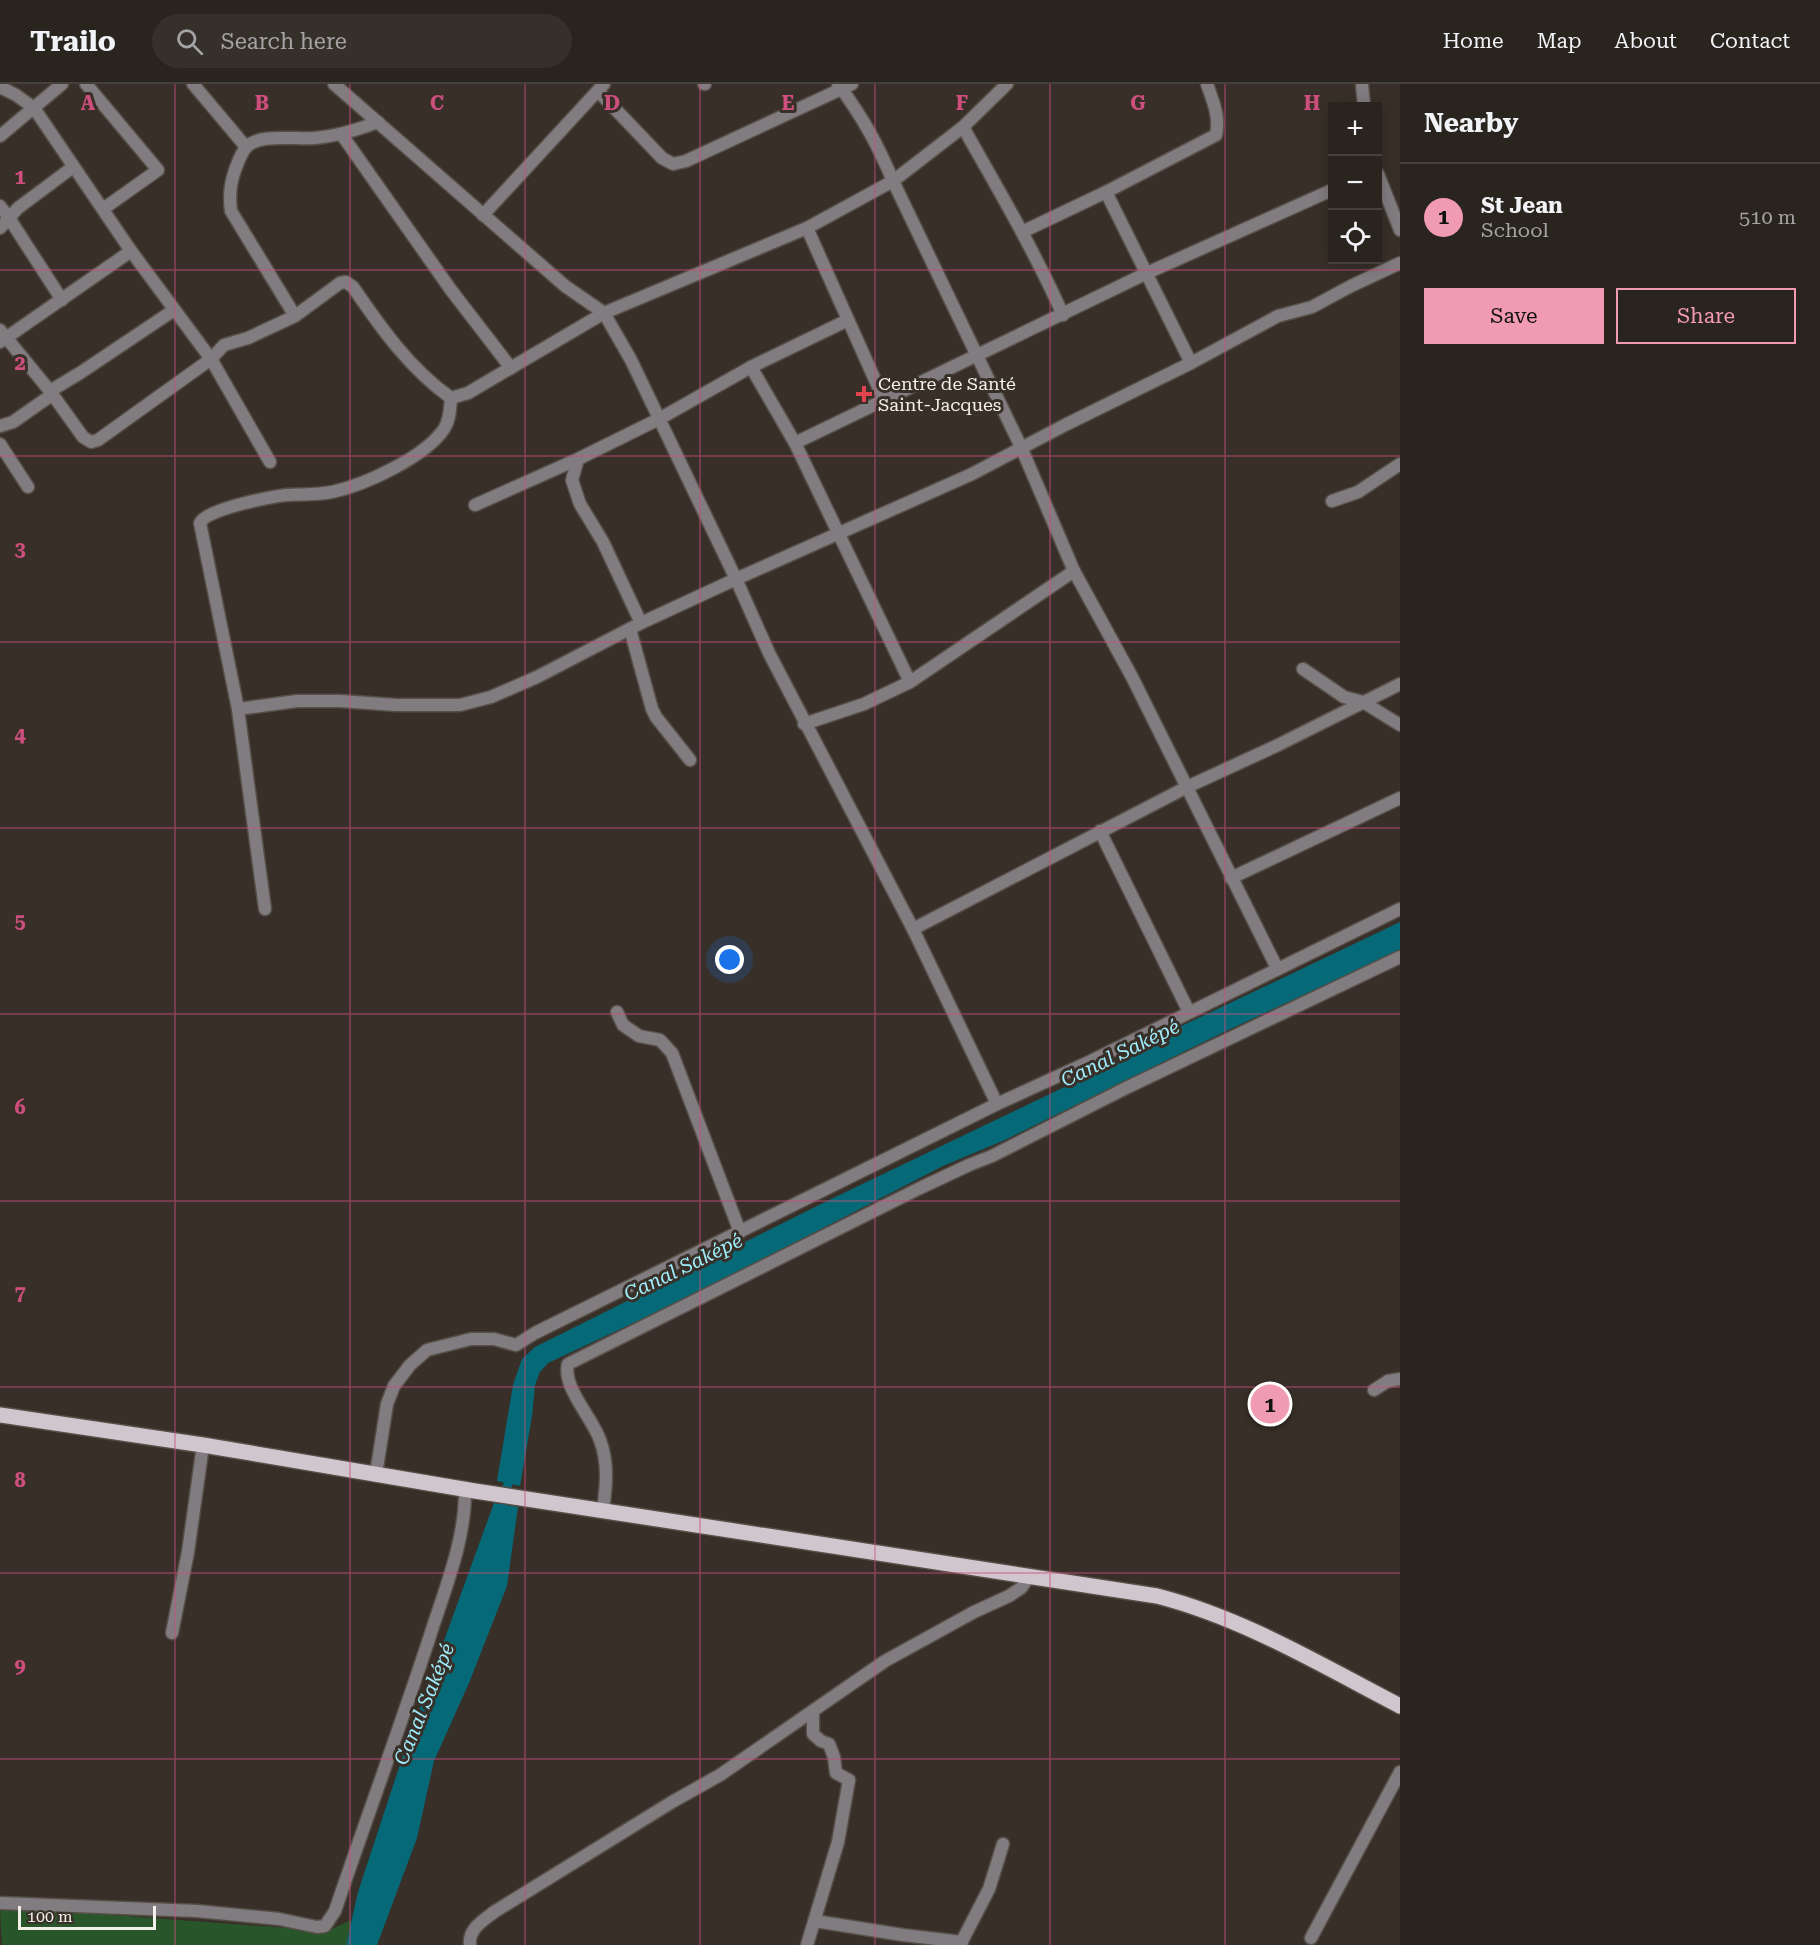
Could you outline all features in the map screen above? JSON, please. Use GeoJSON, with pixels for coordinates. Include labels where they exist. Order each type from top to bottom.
{"type":"FeatureCollection","features":[{"type":"Feature","properties":{"kind":"main road"},"geometry":{"type":"LineString","coordinates":[[0,1415],[204,1445],[470,1490],[1156,1596],[1194,1605],[1228,1618],[1400,1706]]}},
{"type":"Feature","properties":{"kind":"street"},"geometry":{"type":"LineString","coordinates":[[0,136],[62,84]]}},
{"type":"Feature","properties":{"kind":"street"},"geometry":{"type":"LineString","coordinates":[[86,84],[158,170],[103,209]]}},
{"type":"Feature","properties":{"kind":"street"},"geometry":{"type":"LineString","coordinates":[[193,84],[246,147]]}},
{"type":"Feature","properties":{"kind":"street"},"geometry":{"type":"LineString","coordinates":[[334,84],[565,286],[604,314],[631,360],[804,724],[913,929],[997,1104]]}},
{"type":"Feature","properties":{"kind":"street"},"geometry":{"type":"LineString","coordinates":[[451,398],[468,393],[604,314],[807,228],[893,181],[963,127],[1007,84]]}},
{"type":"Feature","properties":{"kind":"street"},"geometry":{"type":"LineString","coordinates":[[1022,232],[1216,135],[1218,122],[1216,108],[1207,84]]}},
{"type":"Feature","properties":{"kind":"street"},"geometry":{"type":"LineString","coordinates":[[1362,84],[1364,102]]}},
{"type":"Feature","properties":{"kind":"street"},"geometry":{"type":"LineString","coordinates":[[483,216],[601,88],[662,158],[673,164],[686,161],[844,85],[875,138],[893,181],[978,355],[1021,447],[1074,571],[1132,677],[1276,968]]}},
{"type":"Feature","properties":{"kind":"street"},"geometry":{"type":"LineString","coordinates":[[0,87],[34,108],[131,251],[211,359],[270,462]]}},
{"type":"Feature","properties":{"kind":"street"},"geometry":{"type":"LineString","coordinates":[[295,316],[231,211],[229,200],[234,174],[246,147],[259,140],[342,135],[378,122]]}},
{"type":"Feature","properties":{"kind":"street"},"geometry":{"type":"LineString","coordinates":[[963,127],[1044,273],[1063,315]]}},
{"type":"Feature","properties":{"kind":"street"},"geometry":{"type":"LineString","coordinates":[[342,135],[444,280],[511,368]]}},
{"type":"Feature","properties":{"kind":"street"},"geometry":{"type":"LineString","coordinates":[[4,223],[18,208],[73,167]]}},
{"type":"Feature","properties":{"kind":"street"},"geometry":{"type":"LineString","coordinates":[[1382,186],[1400,230]]}},
{"type":"Feature","properties":{"kind":"street"},"geometry":{"type":"LineString","coordinates":[[1106,192],[1191,363]]}},
{"type":"Feature","properties":{"kind":"street"},"geometry":{"type":"LineString","coordinates":[[795,443],[1147,273],[1328,192]]}},
{"type":"Feature","properties":{"kind":"street"},"geometry":{"type":"LineString","coordinates":[[0,206],[4,223],[62,300]]}},
{"type":"Feature","properties":{"kind":"street"},"geometry":{"type":"LineString","coordinates":[[807,228],[884,400]]}},
{"type":"Feature","properties":{"kind":"street"},"geometry":{"type":"LineString","coordinates":[[131,251],[62,300],[2,336],[52,392],[83,437],[91,442],[98,440],[211,359],[224,345],[248,338],[295,316],[340,283],[346,282],[353,287],[402,353],[433,385],[451,398]]}},
{"type":"Feature","properties":{"kind":"street"},"geometry":{"type":"LineString","coordinates":[[238,709],[297,701],[460,705],[491,698],[537,678],[635,626],[839,532],[972,474],[1021,447],[1191,363],[1278,316],[1312,307],[1400,263]]}},
{"type":"Feature","properties":{"kind":"street"},"geometry":{"type":"LineString","coordinates":[[0,426],[14,422],[52,392],[174,310]]}},
{"type":"Feature","properties":{"kind":"street"},"geometry":{"type":"LineString","coordinates":[[475,505],[578,459],[659,419],[751,367],[848,320]]}},
{"type":"Feature","properties":{"kind":"street"},"geometry":{"type":"LineString","coordinates":[[751,367],[795,443],[910,682]]}},
{"type":"Feature","properties":{"kind":"street"},"geometry":{"type":"LineString","coordinates":[[265,909],[238,709],[200,523],[202,518],[210,514],[234,506],[285,495],[334,492],[394,468],[414,458],[445,429],[450,415],[451,398]]}},
{"type":"Feature","properties":{"kind":"street"},"geometry":{"type":"LineString","coordinates":[[0,444],[28,488]]}},
{"type":"Feature","properties":{"kind":"street"},"geometry":{"type":"LineString","coordinates":[[578,459],[572,480],[580,504],[603,542],[635,626],[651,709],[690,760]]}},
{"type":"Feature","properties":{"kind":"street"},"geometry":{"type":"LineString","coordinates":[[1332,501],[1358,492],[1400,464]]}},
{"type":"Feature","properties":{"kind":"street"},"geometry":{"type":"LineString","coordinates":[[804,724],[864,704],[910,682],[1074,571]]}},
{"type":"Feature","properties":{"kind":"street"},"geometry":{"type":"LineString","coordinates":[[1303,669],[1344,697],[1363,702],[1400,724]]}},
{"type":"Feature","properties":{"kind":"street"},"geometry":{"type":"LineString","coordinates":[[913,929],[1187,787],[1276,746],[1400,684]]}},
{"type":"Feature","properties":{"kind":"street"},"geometry":{"type":"LineString","coordinates":[[1231,878],[1400,798]]}},
{"type":"Feature","properties":{"kind":"street"},"geometry":{"type":"LineString","coordinates":[[1100,831],[1188,1011]]}},
{"type":"Feature","properties":{"kind":"street"},"geometry":{"type":"LineString","coordinates":[[376,1474],[387,1404],[394,1386],[410,1365],[427,1350],[471,1339],[494,1339],[516,1345],[535,1333],[997,1104],[1091,1061],[1188,1011],[1400,909]]}},
{"type":"Feature","properties":{"kind":"street"},"geometry":{"type":"LineString","coordinates":[[603,1511],[606,1464],[601,1442],[592,1421],[571,1391],[566,1373],[568,1364],[918,1189],[992,1156],[1137,1083],[1400,957]]}},
{"type":"Feature","properties":{"kind":"street"},"geometry":{"type":"LineString","coordinates":[[616,1012],[623,1025],[639,1036],[660,1040],[672,1053],[740,1232]]}},
{"type":"Feature","properties":{"kind":"street"},"geometry":{"type":"LineString","coordinates":[[1374,1390],[1389,1381],[1400,1379]]}},
{"type":"Feature","properties":{"kind":"street"},"geometry":{"type":"LineString","coordinates":[[172,1633],[189,1552],[204,1445]]}},
{"type":"Feature","properties":{"kind":"street"},"geometry":{"type":"LineString","coordinates":[[0,1903],[197,1911],[279,1919],[317,1927],[325,1926],[335,1911],[438,1612],[457,1550],[470,1490]]}},
{"type":"Feature","properties":{"kind":"street"},"geometry":{"type":"LineString","coordinates":[[470,1945],[469,1938],[477,1924],[494,1912],[720,1774],[885,1661],[974,1612],[1010,1596],[1021,1588],[1029,1577]]}},
{"type":"Feature","properties":{"kind":"street"},"geometry":{"type":"LineString","coordinates":[[807,1945],[838,1842],[849,1780],[836,1773],[829,1743],[821,1741],[813,1734],[813,1711]]}},
{"type":"Feature","properties":{"kind":"street"},"geometry":{"type":"LineString","coordinates":[[1311,1938],[1400,1772]]}},
{"type":"Feature","properties":{"kind":"street"},"geometry":{"type":"LineString","coordinates":[[815,1921],[961,1944],[989,1889],[1003,1844]]}},
{"type":"Feature","properties":{"kind":"green space"},"geometry":{"type":"Polygon","coordinates":[[[0,1910],[58,1911],[328,1931],[351,1920],[346,1945],[2,1945],[0,1910]]]}},
{"type":"Feature","properties":{"kind":"water"},"geometry":{"type":"Polygon","coordinates":[[[1400,922],[1400,950],[1224,1032],[1005,1140],[943,1166],[693,1295],[548,1363],[540,1372],[535,1385],[520,1486],[497,1481],[513,1385],[522,1359],[535,1347],[827,1201],[1077,1081],[1150,1041],[1400,922]]]}},
{"type":"Feature","properties":{"kind":"water"},"geometry":{"type":"Polygon","coordinates":[[[494,1503],[518,1507],[507,1586],[469,1683],[434,1761],[417,1838],[377,1945],[346,1945],[358,1892],[409,1737],[494,1503]]]}},
{"type":"Feature","properties":{"kind":"waterway","name":"Canal Saképé"},"geometry":{"type":"LineString","coordinates":[[502,1517],[510,1472]]}},
{"type":"Feature","properties":{"kind":"place","name":"Centre de Santé Saint-Jacques"},"geometry":{"type":"Point","coordinates":[864,394]}},
{"type":"Feature","properties":{"kind":"place","name":"St Jean"},"geometry":{"type":"Point","coordinates":[1270,1404]}}]}
